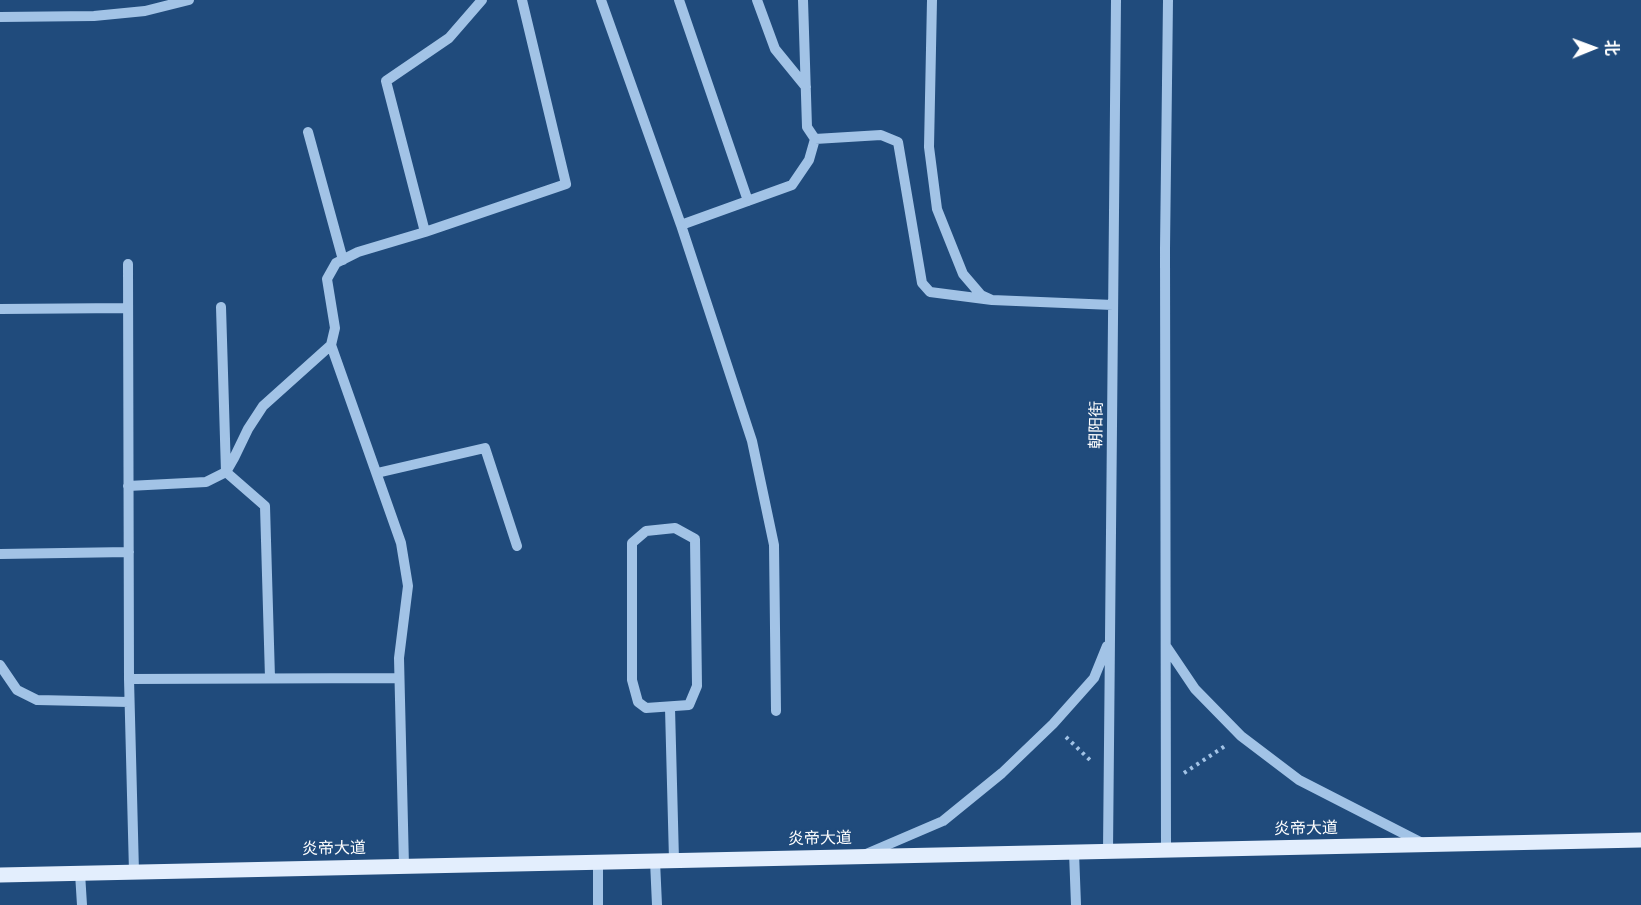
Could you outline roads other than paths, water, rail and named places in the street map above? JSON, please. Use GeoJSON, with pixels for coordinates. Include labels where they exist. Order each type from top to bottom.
{"type":"FeatureCollection","features":[{"type":"Feature","properties":{"kind":"main road","name":"炎帝大道"},"geometry":{"type":"LineString","coordinates":[[0,875],[1641,840]]}},
{"type":"Feature","properties":{"kind":"street"},"geometry":{"type":"LineString","coordinates":[[0,17],[94,16],[145,10],[189,0]]}},
{"type":"Feature","properties":{"kind":"street"},"geometry":{"type":"LineString","coordinates":[[425,232],[386,81],[449,38],[482,0]]}},
{"type":"Feature","properties":{"kind":"street"},"geometry":{"type":"LineString","coordinates":[[404,866],[399,658],[408,586],[401,543],[331,345],[335,328],[327,279],[336,264],[358,252],[425,232],[566,184],[522,0]]}},
{"type":"Feature","properties":{"kind":"street"},"geometry":{"type":"LineString","coordinates":[[601,0],[681,225],[752,441],[774,545],[776,711]]}},
{"type":"Feature","properties":{"kind":"street"},"geometry":{"type":"LineString","coordinates":[[680,0],[748,201]]}},
{"type":"Feature","properties":{"kind":"street"},"geometry":{"type":"LineString","coordinates":[[757,0],[775,49],[806,87]]}},
{"type":"Feature","properties":{"kind":"street"},"geometry":{"type":"LineString","coordinates":[[681,225],[792,185],[809,160],[815,140],[807,127],[803,0]]}},
{"type":"Feature","properties":{"kind":"street"},"geometry":{"type":"LineString","coordinates":[[932,0],[929,147],[937,209],[963,274],[981,295],[992,300]]}},
{"type":"Feature","properties":{"kind":"street","name":"朝阳街"},"geometry":{"type":"LineString","coordinates":[[1108,851],[1116,0]]}},
{"type":"Feature","properties":{"kind":"street"},"geometry":{"type":"LineString","coordinates":[[1166,850],[1165,249],[1168,0]]}},
{"type":"Feature","properties":{"kind":"street"},"geometry":{"type":"LineString","coordinates":[[308,132],[343,260]]}},
{"type":"Feature","properties":{"kind":"street"},"geometry":{"type":"LineString","coordinates":[[815,140],[881,135],[898,142],[922,283],[930,292],[992,300],[1113,305]]}},
{"type":"Feature","properties":{"kind":"street"},"geometry":{"type":"LineString","coordinates":[[128,264],[129,702],[134,872]]}},
{"type":"Feature","properties":{"kind":"street"},"geometry":{"type":"LineString","coordinates":[[221,307],[226,472],[265,506],[270,678]]}},
{"type":"Feature","properties":{"kind":"street"},"geometry":{"type":"LineString","coordinates":[[0,309],[128,308]]}},
{"type":"Feature","properties":{"kind":"street"},"geometry":{"type":"LineString","coordinates":[[128,486],[206,482],[226,472],[248,429],[263,406],[331,345]]}},
{"type":"Feature","properties":{"kind":"street"},"geometry":{"type":"LineString","coordinates":[[377,473],[485,448],[517,546]]}},
{"type":"Feature","properties":{"kind":"street"},"geometry":{"type":"LineString","coordinates":[[675,528],[695,539],[697,686],[689,705],[670,708],[646,708],[638,702],[632,680],[632,543],[646,531],[675,528]]}},
{"type":"Feature","properties":{"kind":"street"},"geometry":{"type":"LineString","coordinates":[[0,554],[129,552]]}},
{"type":"Feature","properties":{"kind":"street"},"geometry":{"type":"LineString","coordinates":[[861,856],[943,821],[1002,773],[1053,724],[1094,678],[1110,640]]}},
{"type":"Feature","properties":{"kind":"street"},"geometry":{"type":"LineString","coordinates":[[1166,646],[1195,689],[1241,736],[1299,780],[1425,845]]}},
{"type":"Feature","properties":{"kind":"street"},"geometry":{"type":"LineString","coordinates":[[0,665],[17,690],[37,700],[129,702]]}},
{"type":"Feature","properties":{"kind":"street"},"geometry":{"type":"LineString","coordinates":[[129,679],[399,678]]}},
{"type":"Feature","properties":{"kind":"street"},"geometry":{"type":"LineString","coordinates":[[670,708],[674,860]]}},
{"type":"Feature","properties":{"kind":"street"},"geometry":{"type":"LineString","coordinates":[[1074,852],[1076,905]]}},
{"type":"Feature","properties":{"kind":"street"},"geometry":{"type":"LineString","coordinates":[[655,861],[657,905]]}},
{"type":"Feature","properties":{"kind":"street"},"geometry":{"type":"LineString","coordinates":[[598,862],[598,905]]}},
{"type":"Feature","properties":{"kind":"street"},"geometry":{"type":"LineString","coordinates":[[80,873],[82,905]]}}]}
